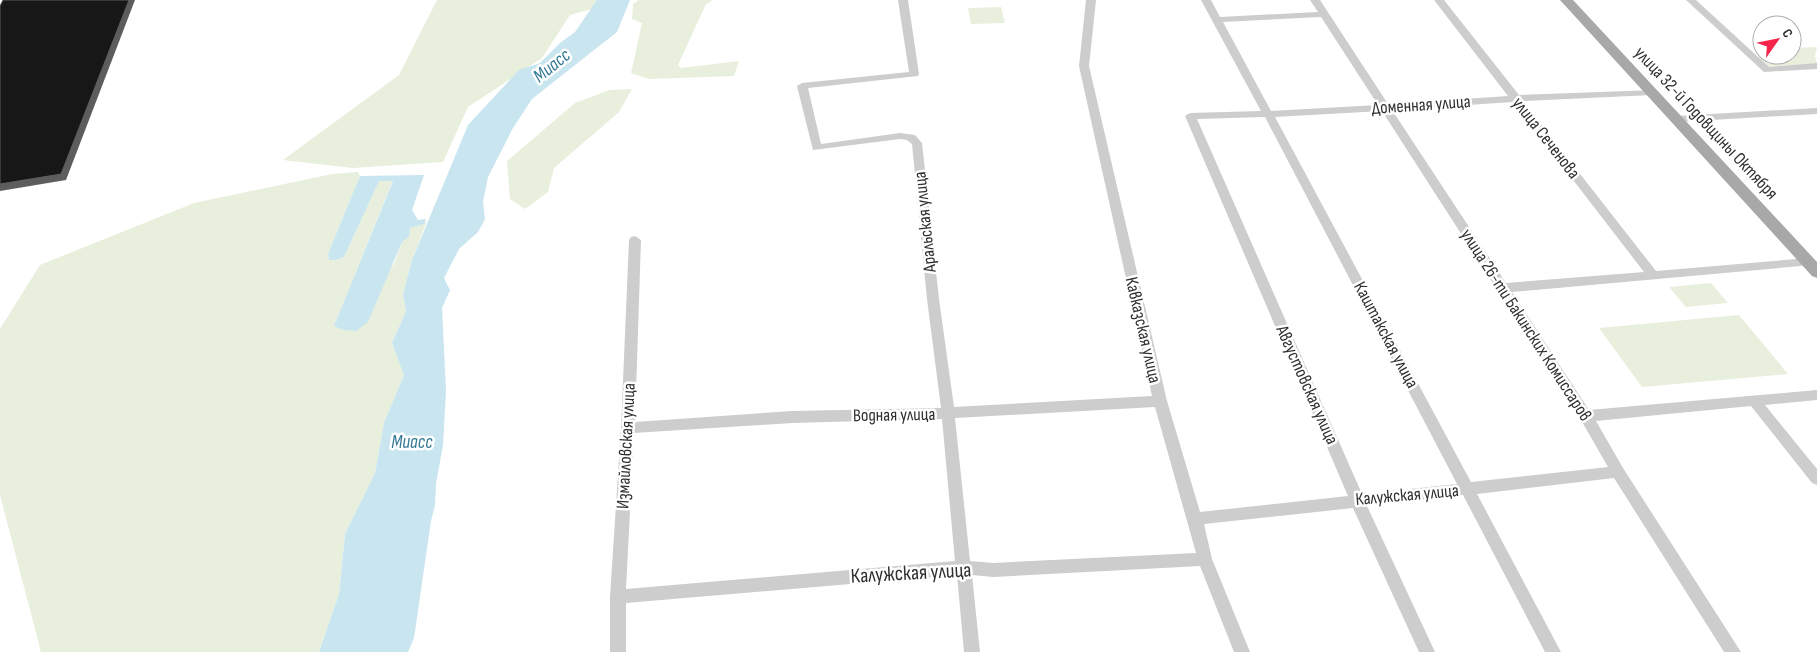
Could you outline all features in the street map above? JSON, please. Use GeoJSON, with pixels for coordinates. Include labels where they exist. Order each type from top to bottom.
{"type":"FeatureCollection","features":[{"type":"Feature","properties":{"kind":"main road","name":"улица 32-й Годовщины Октября"},"geometry":{"type":"LineString","coordinates":[[1566,0],[1812,267]]}},
{"type":"Feature","properties":{"kind":"street","name":"Аральская улица"},"geometry":{"type":"LineString","coordinates":[[903,0],[914,74],[802,86],[817,148],[900,136],[908,136],[917,143],[933,299],[948,413],[972,652]]}},
{"type":"Feature","properties":{"kind":"street","name":"Кавказская улица"},"geometry":{"type":"LineString","coordinates":[[1091,0],[1084,66],[1098,137],[1160,401],[1205,559],[1242,652]]}},
{"type":"Feature","properties":{"kind":"street","name":"Каштакская улица"},"geometry":{"type":"LineString","coordinates":[[1206,0],[1553,652]]}},
{"type":"Feature","properties":{"kind":"street","name":"улица 26-ти Бакинских Комиссаров"},"geometry":{"type":"LineString","coordinates":[[1315,0],[1586,416],[1618,472],[1734,652]]}},
{"type":"Feature","properties":{"kind":"street","name":"улица Сеченова"},"geometry":{"type":"LineString","coordinates":[[1439,0],[1653,275]]}},
{"type":"Feature","properties":{"kind":"street"},"geometry":{"type":"LineString","coordinates":[[1691,0],[1767,70],[1817,66]]}},
{"type":"Feature","properties":{"kind":"street"},"geometry":{"type":"LineString","coordinates":[[1217,20],[1324,14]]}},
{"type":"Feature","properties":{"kind":"street","name":"Доменная улица"},"geometry":{"type":"LineString","coordinates":[[1190,116],[1267,116],[1515,98],[1652,92]]}},
{"type":"Feature","properties":{"kind":"street"},"geometry":{"type":"LineString","coordinates":[[1676,119],[1815,114]]}},
{"type":"Feature","properties":{"kind":"street","name":"Августовская улица"},"geometry":{"type":"LineString","coordinates":[[1190,116],[1357,500],[1427,652]]}},
{"type":"Feature","properties":{"kind":"street","name":"Измайловская улица"},"geometry":{"type":"LineString","coordinates":[[618,652],[618,596],[628,428],[635,240]]}},
{"type":"Feature","properties":{"kind":"street"},"geometry":{"type":"LineString","coordinates":[[1502,288],[1653,275],[1812,267]]}},
{"type":"Feature","properties":{"kind":"street"},"geometry":{"type":"LineString","coordinates":[[1586,416],[1817,395]]}},
{"type":"Feature","properties":{"kind":"street","name":"Водная улица"},"geometry":{"type":"LineString","coordinates":[[628,428],[792,417],[948,413],[1160,401]]}},
{"type":"Feature","properties":{"kind":"street"},"geometry":{"type":"LineString","coordinates":[[1754,401],[1817,479]]}},
{"type":"Feature","properties":{"kind":"street","name":"Калужская улица"},"geometry":{"type":"LineString","coordinates":[[1195,519],[1618,472]]}},
{"type":"Feature","properties":{"kind":"street","name":"Калужская улица"},"geometry":{"type":"LineString","coordinates":[[618,596],[964,567],[993,570],[1205,559]]}},
{"type":"Feature","properties":{"kind":"green space"},"geometry":{"type":"Polygon","coordinates":[[[437,0],[597,0],[592,9],[570,15],[542,58],[468,107],[443,162],[353,168],[283,160],[399,75],[437,0]]]}},
{"type":"Feature","properties":{"kind":"green space"},"geometry":{"type":"Polygon","coordinates":[[[639,0],[713,0],[706,4],[678,65],[681,68],[739,61],[734,76],[649,79],[631,73],[642,23],[632,19],[633,4],[639,0]]]}},
{"type":"Feature","properties":{"kind":"green space"},"geometry":{"type":"Polygon","coordinates":[[[1001,7],[1005,23],[971,24],[968,8],[1001,7]]]}},
{"type":"Feature","properties":{"kind":"green space"},"geometry":{"type":"Polygon","coordinates":[[[1817,47],[1815,56],[1817,64],[1802,65],[1802,48],[1817,47]]]}},
{"type":"Feature","properties":{"kind":"green space"},"geometry":{"type":"Polygon","coordinates":[[[1767,65],[1801,65],[1769,67],[1767,65]]]}},
{"type":"Feature","properties":{"kind":"green space"},"geometry":{"type":"Polygon","coordinates":[[[632,89],[619,112],[554,168],[548,192],[525,209],[510,199],[507,161],[575,103],[610,90],[632,89]]]}},
{"type":"Feature","properties":{"kind":"green space"},"geometry":{"type":"Polygon","coordinates":[[[358,172],[360,176],[328,254],[329,260],[344,257],[379,181],[393,180],[334,326],[394,264],[402,242],[409,237],[410,228],[427,221],[412,260],[403,294],[406,311],[392,343],[404,375],[384,423],[375,473],[345,534],[339,594],[319,652],[41,652],[0,495],[0,329],[40,265],[194,203],[332,174],[358,172]]]}},
{"type":"Feature","properties":{"kind":"green space"},"geometry":{"type":"Polygon","coordinates":[[[1711,283],[1728,303],[1686,307],[1669,287],[1711,283]]]}},
{"type":"Feature","properties":{"kind":"green space"},"geometry":{"type":"Polygon","coordinates":[[[1739,315],[1788,374],[1642,387],[1599,328],[1739,315]]]}},
{"type":"Feature","properties":{"kind":"water","name":"Миасс"},"geometry":{"type":"Polygon","coordinates":[[[597,0],[630,0],[617,32],[532,99],[513,128],[488,177],[483,202],[485,219],[478,232],[459,249],[444,278],[450,290],[442,308],[446,391],[443,445],[414,638],[408,652],[319,652],[339,594],[345,534],[375,473],[384,423],[404,375],[392,343],[406,311],[403,294],[412,260],[468,125],[519,70],[540,63],[560,43],[575,32],[597,0]]]}},
{"type":"Feature","properties":{"kind":"water"},"geometry":{"type":"Polygon","coordinates":[[[424,175],[412,210],[418,220],[426,219],[424,224],[410,228],[409,237],[402,242],[368,322],[356,331],[344,330],[334,326],[393,181],[379,181],[344,257],[329,260],[328,254],[360,176],[424,175]]]}},
{"type":"Feature","properties":{"kind":"building"},"geometry":{"type":"Polygon","coordinates":[[[3,0],[129,0],[61,174],[0,184],[0,6],[3,0]]]}}]}
